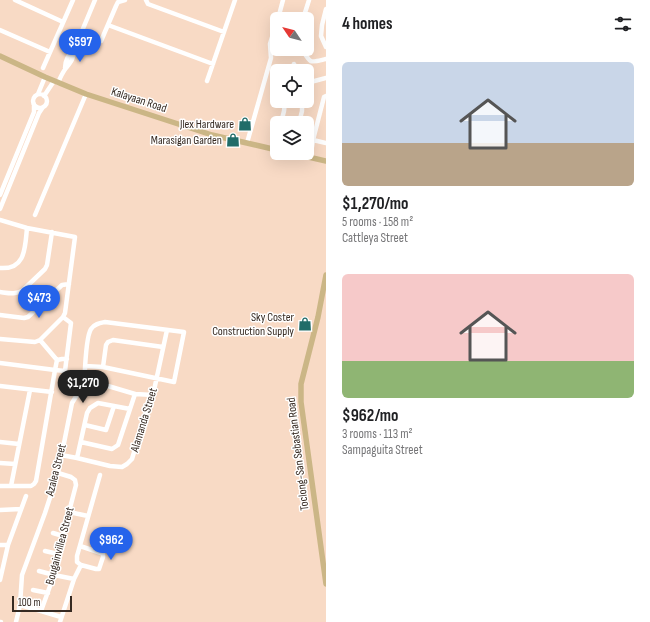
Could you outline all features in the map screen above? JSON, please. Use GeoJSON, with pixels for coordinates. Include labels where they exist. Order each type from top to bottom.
{"type":"FeatureCollection","features":[{"type":"Feature","properties":{"kind":"main road","name":"Kalayaan Road"},"geometry":{"type":"LineString","coordinates":[[0,56],[86,94],[201,132],[270,148]]}},
{"type":"Feature","properties":{"kind":"main road"},"geometry":{"type":"LineString","coordinates":[[314,158],[326,161]]}},
{"type":"Feature","properties":{"kind":"main road","name":"Toclong-San Sebastian Road"},"geometry":{"type":"LineString","coordinates":[[326,275],[318,317],[301,384],[301,402],[326,584]]}},
{"type":"Feature","properties":{"kind":"street"},"geometry":{"type":"LineString","coordinates":[[15,0],[63,22]]}},
{"type":"Feature","properties":{"kind":"street"},"geometry":{"type":"LineString","coordinates":[[43,68],[73,0]]}},
{"type":"Feature","properties":{"kind":"street"},"geometry":{"type":"LineString","coordinates":[[44,96],[66,68],[65,62],[69,54],[74,50],[95,0]]}},
{"type":"Feature","properties":{"kind":"street"},"geometry":{"type":"LineString","coordinates":[[101,41],[118,2],[125,0]]}},
{"type":"Feature","properties":{"kind":"street"},"geometry":{"type":"LineString","coordinates":[[146,0],[148,4],[224,32]]}},
{"type":"Feature","properties":{"kind":"street"},"geometry":{"type":"LineString","coordinates":[[206,81],[235,0]]}},
{"type":"Feature","properties":{"kind":"street"},"geometry":{"type":"LineString","coordinates":[[280,12],[284,0]]}},
{"type":"Feature","properties":{"kind":"street"},"geometry":{"type":"LineString","coordinates":[[305,12],[309,0]]}},
{"type":"Feature","properties":{"kind":"street"},"geometry":{"type":"LineString","coordinates":[[326,9],[321,36],[326,47]]}},
{"type":"Feature","properties":{"kind":"street"},"geometry":{"type":"LineString","coordinates":[[108,25],[213,64]]}},
{"type":"Feature","properties":{"kind":"street"},"geometry":{"type":"LineString","coordinates":[[0,30],[50,52]]}},
{"type":"Feature","properties":{"kind":"street"},"geometry":{"type":"LineString","coordinates":[[247,143],[271,56]]}},
{"type":"Feature","properties":{"kind":"street"},"geometry":{"type":"LineString","coordinates":[[306,56],[309,61],[313,62],[326,59]]}},
{"type":"Feature","properties":{"kind":"street"},"geometry":{"type":"LineString","coordinates":[[0,195],[34,112],[34,98],[38,94],[45,77]]}},
{"type":"Feature","properties":{"kind":"street"},"geometry":{"type":"LineString","coordinates":[[314,81],[326,78]]}},
{"type":"Feature","properties":{"kind":"street"},"geometry":{"type":"LineString","coordinates":[[38,94],[44,96]]}},
{"type":"Feature","properties":{"kind":"street"},"geometry":{"type":"LineString","coordinates":[[35,215],[86,94]]}},
{"type":"Feature","properties":{"kind":"street"},"geometry":{"type":"LineString","coordinates":[[0,209],[39,113],[46,102],[44,96]]}},
{"type":"Feature","properties":{"kind":"street"},"geometry":{"type":"LineString","coordinates":[[314,136],[324,97],[326,96]]}},
{"type":"Feature","properties":{"kind":"street"},"geometry":{"type":"LineString","coordinates":[[34,104],[39,107],[43,107]]}},
{"type":"Feature","properties":{"kind":"street"},"geometry":{"type":"LineString","coordinates":[[314,140],[326,143]]}},
{"type":"Feature","properties":{"kind":"street"},"geometry":{"type":"LineString","coordinates":[[0,220],[27,228],[75,237],[65,313],[63,317],[40,340],[35,342],[0,339]]}},
{"type":"Feature","properties":{"kind":"street"},"geometry":{"type":"LineString","coordinates":[[0,268],[11,268],[15,266],[23,257],[25,252],[27,228]]}},
{"type":"Feature","properties":{"kind":"street"},"geometry":{"type":"LineString","coordinates":[[0,292],[19,293],[45,269],[48,262],[52,232]]}},
{"type":"Feature","properties":{"kind":"street"},"geometry":{"type":"LineString","coordinates":[[0,315],[24,318],[28,317],[62,285],[69,284]]}},
{"type":"Feature","properties":{"kind":"street"},"geometry":{"type":"LineString","coordinates":[[0,363],[65,371],[71,323],[63,317]]}},
{"type":"Feature","properties":{"kind":"street"},"geometry":{"type":"LineString","coordinates":[[85,366],[103,367],[174,382],[184,332],[105,322],[96,324],[92,328],[88,338],[85,366],[84,388],[108,386],[135,394],[153,395]]}},
{"type":"Feature","properties":{"kind":"street","name":"Alamanda Street"},"geometry":{"type":"LineString","coordinates":[[61,455],[110,466],[122,467],[132,459],[147,408],[153,395],[167,330]]}},
{"type":"Feature","properties":{"kind":"street"},"geometry":{"type":"LineString","coordinates":[[0,486],[31,486],[36,481],[57,360],[40,340]]}},
{"type":"Feature","properties":{"kind":"street"},"geometry":{"type":"LineString","coordinates":[[103,367],[106,345],[108,342],[113,340],[163,347]]}},
{"type":"Feature","properties":{"kind":"street"},"geometry":{"type":"LineString","coordinates":[[57,360],[67,359]]}},
{"type":"Feature","properties":{"kind":"street"},"geometry":{"type":"LineString","coordinates":[[0,386],[52,392]]}},
{"type":"Feature","properties":{"kind":"street","name":"Azalea Street"},"geometry":{"type":"LineString","coordinates":[[16,622],[20,606],[22,575],[58,473],[72,403],[84,388]]}},
{"type":"Feature","properties":{"kind":"street"},"geometry":{"type":"LineString","coordinates":[[11,486],[30,390]]}},
{"type":"Feature","properties":{"kind":"street"},"geometry":{"type":"LineString","coordinates":[[82,442],[112,449],[118,445],[135,394]]}},
{"type":"Feature","properties":{"kind":"street"},"geometry":{"type":"LineString","coordinates":[[77,458],[82,442],[87,413],[90,408],[98,403],[130,410]]}},
{"type":"Feature","properties":{"kind":"street"},"geometry":{"type":"LineString","coordinates":[[85,425],[106,430],[114,406]]}},
{"type":"Feature","properties":{"kind":"street"},"geometry":{"type":"LineString","coordinates":[[0,442],[19,444]]}},
{"type":"Feature","properties":{"kind":"street"},"geometry":{"type":"LineString","coordinates":[[0,463],[15,464]]}},
{"type":"Feature","properties":{"kind":"street","name":"Bougainvillea Street"},"geometry":{"type":"LineString","coordinates":[[41,611],[54,575],[76,485],[75,480],[71,477],[58,473]]}},
{"type":"Feature","properties":{"kind":"street"},"geometry":{"type":"LineString","coordinates":[[80,546],[103,554],[99,569],[81,565],[78,562],[77,556],[100,475]]}},
{"type":"Feature","properties":{"kind":"street"},"geometry":{"type":"LineString","coordinates":[[0,580],[1,569],[8,545],[26,496]]}},
{"type":"Feature","properties":{"kind":"street"},"geometry":{"type":"LineString","coordinates":[[0,510],[21,509]]}},
{"type":"Feature","properties":{"kind":"street"},"geometry":{"type":"LineString","coordinates":[[69,512],[88,516]]}},
{"type":"Feature","properties":{"kind":"street"},"geometry":{"type":"LineString","coordinates":[[53,533],[63,536]]}},
{"type":"Feature","properties":{"kind":"street"},"geometry":{"type":"LineString","coordinates":[[0,544],[8,545]]}},
{"type":"Feature","properties":{"kind":"street"},"geometry":{"type":"LineString","coordinates":[[45,551],[58,554]]}},
{"type":"Feature","properties":{"kind":"street"},"geometry":{"type":"LineString","coordinates":[[20,606],[41,611],[61,620],[74,579],[81,565]]}},
{"type":"Feature","properties":{"kind":"street"},"geometry":{"type":"LineString","coordinates":[[39,571],[74,579]]}},
{"type":"Feature","properties":{"kind":"street"},"geometry":{"type":"LineString","coordinates":[[33,590],[48,592]]}},
{"type":"Feature","properties":{"kind":"place","name":"Jlex Hardware"},"geometry":{"type":"Point","coordinates":[245,124]}},
{"type":"Feature","properties":{"kind":"place","name":"Marasigan Garden"},"geometry":{"type":"Point","coordinates":[233,140]}},
{"type":"Feature","properties":{"kind":"place","name":"Sky Coster Construction Supply"},"geometry":{"type":"Point","coordinates":[305,324]}}]}
